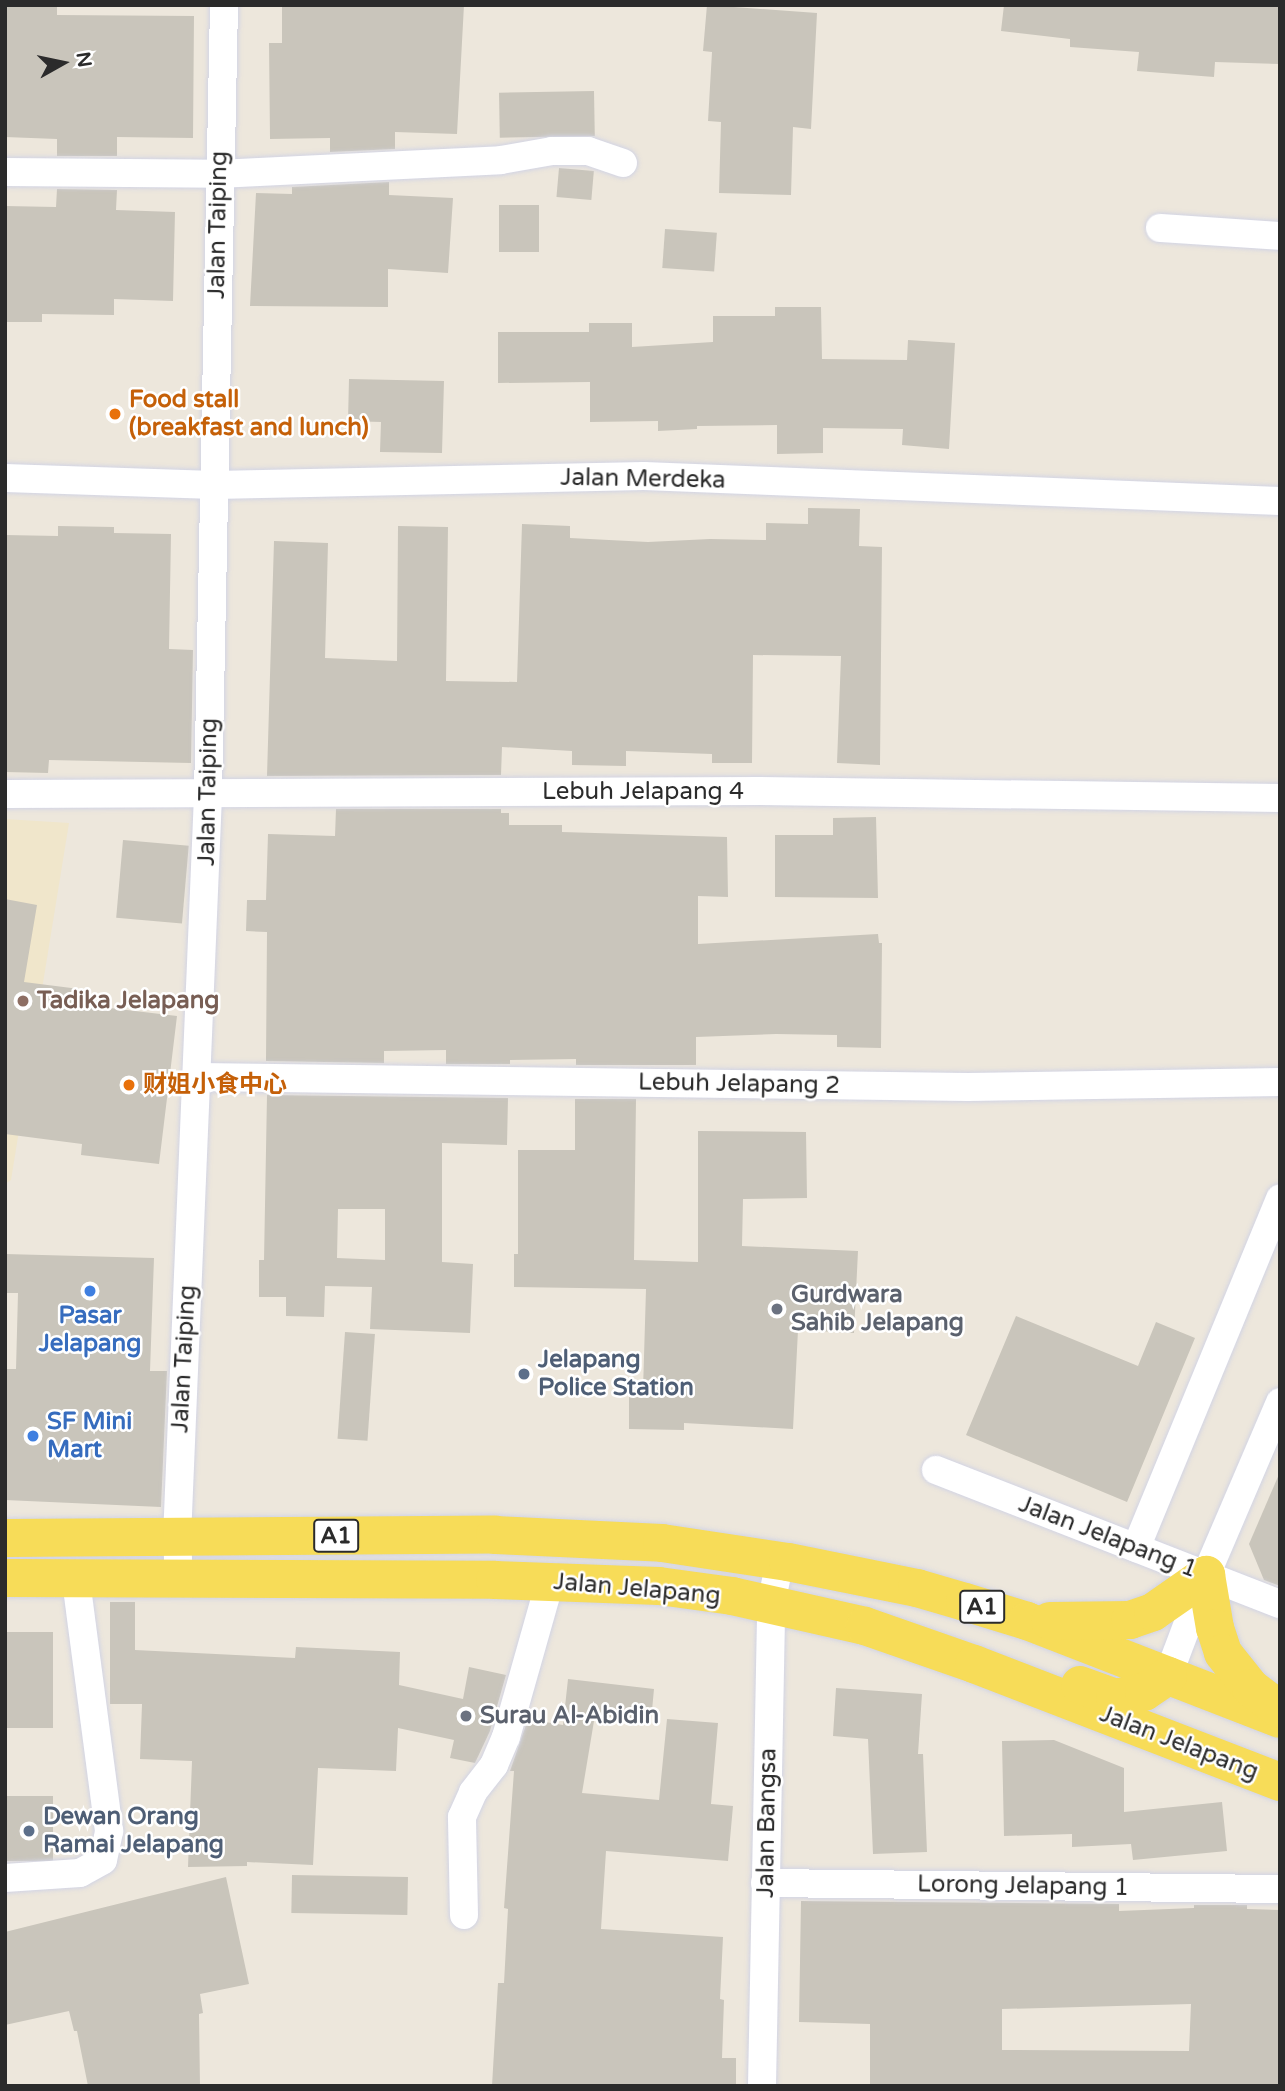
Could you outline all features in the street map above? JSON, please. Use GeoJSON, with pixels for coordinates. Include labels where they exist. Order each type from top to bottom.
{"type":"FeatureCollection","features":[{"type":"Feature","properties":{"kind":"main road","name":"Jalan Jelapang"},"geometry":{"type":"LineString","coordinates":[[5,1538],[495,1535],[662,1543],[780,1561],[917,1588],[1027,1620],[1280,1719]]}},
{"type":"Feature","properties":{"kind":"main road"},"geometry":{"type":"LineString","coordinates":[[1027,1620],[1130,1620],[1153,1612],[1206,1575],[1215,1628],[1223,1653],[1251,1688],[1280,1709]]}},
{"type":"Feature","properties":{"kind":"main road","name":"Jalan Jelapang"},"geometry":{"type":"LineString","coordinates":[[5,1578],[550,1581],[659,1586],[771,1604],[865,1626],[1268,1777]]}},
{"type":"Feature","properties":{"kind":"main road"},"geometry":{"type":"LineString","coordinates":[[771,1604],[852,1604],[893,1614],[1115,1698],[1144,1692],[1168,1676]]}},
{"type":"Feature","properties":{"kind":"main road"},"geometry":{"type":"LineString","coordinates":[[1168,1676],[1169,1702],[1184,1726],[1215,1750],[1268,1777]]}},
{"type":"Feature","properties":{"kind":"street","name":"Jalan Taiping"},"geometry":{"type":"LineString","coordinates":[[179,1579],[177,1538],[199,1077],[208,796],[218,174],[224,5]]}},
{"type":"Feature","properties":{"kind":"street"},"geometry":{"type":"LineString","coordinates":[[5,172],[218,174],[474,161],[552,151],[587,151],[623,163]]}},
{"type":"Feature","properties":{"kind":"street"},"geometry":{"type":"LineString","coordinates":[[1160,228],[1280,236]]}},
{"type":"Feature","properties":{"kind":"street","name":"Jalan Merdeka"},"geometry":{"type":"LineString","coordinates":[[5,478],[214,485],[644,476],[1280,501]]}},
{"type":"Feature","properties":{"kind":"street","name":"Lebuh Jelapang 4"},"geometry":{"type":"LineString","coordinates":[[5,794],[208,796],[760,791],[1280,798]]}},
{"type":"Feature","properties":{"kind":"street","name":"Lebuh Jelapang 2"},"geometry":{"type":"LineString","coordinates":[[199,1077],[968,1087],[1280,1082]]}},
{"type":"Feature","properties":{"kind":"street"},"geometry":{"type":"LineString","coordinates":[[1136,1548],[1280,1199]]}},
{"type":"Feature","properties":{"kind":"street"},"geometry":{"type":"LineString","coordinates":[[1168,1676],[1206,1575],[1280,1402]]}},
{"type":"Feature","properties":{"kind":"street","name":"Jalan Jelapang 1"},"geometry":{"type":"LineString","coordinates":[[936,1470],[1280,1604]]}},
{"type":"Feature","properties":{"kind":"street","name":"Jalan Bangsa"},"geometry":{"type":"LineString","coordinates":[[762,2086],[771,1604],[780,1561]]}},
{"type":"Feature","properties":{"kind":"street"},"geometry":{"type":"LineString","coordinates":[[5,1878],[80,1873],[103,1860],[109,1830],[76,1578]]}},
{"type":"Feature","properties":{"kind":"street"},"geometry":{"type":"LineString","coordinates":[[464,1915],[462,1816],[473,1792],[494,1765],[506,1737],[550,1581]]}},
{"type":"Feature","properties":{"kind":"street","name":"Lorong Jelapang 1"},"geometry":{"type":"LineString","coordinates":[[765,1883],[1280,1889]]}},
{"type":"Feature","properties":{"kind":"shaded area","name":"Tadika Jelapang"},"geometry":{"type":"Polygon","coordinates":[[[5,819],[69,823],[11,1180],[5,1184],[5,819]]]}},
{"type":"Feature","properties":{"kind":"building"},"geometry":{"type":"Polygon","coordinates":[[[5,5],[57,5],[57,15],[194,16],[193,138],[117,137],[117,156],[57,156],[57,139],[5,137],[5,5]]]}},
{"type":"Feature","properties":{"kind":"building"},"geometry":{"type":"Polygon","coordinates":[[[282,5],[464,5],[457,134],[395,132],[395,149],[330,152],[330,138],[270,139],[269,43],[282,43],[282,5]]]}},
{"type":"Feature","properties":{"kind":"building"},"geometry":{"type":"Polygon","coordinates":[[[707,5],[817,13],[811,129],[793,127],[791,195],[719,193],[721,122],[708,121],[712,52],[703,51],[707,5]]]}},
{"type":"Feature","properties":{"kind":"building"},"geometry":{"type":"Polygon","coordinates":[[[1004,5],[1280,5],[1280,64],[1215,62],[1214,77],[1137,71],[1139,52],[1070,47],[1070,39],[1001,31],[1004,5]]]}},
{"type":"Feature","properties":{"kind":"building"},"geometry":{"type":"Polygon","coordinates":[[[594,91],[595,136],[500,138],[499,93],[594,91]]]}},
{"type":"Feature","properties":{"kind":"building"},"geometry":{"type":"Polygon","coordinates":[[[559,168],[594,171],[591,200],[556,197],[559,168]]]}},
{"type":"Feature","properties":{"kind":"building"},"geometry":{"type":"Polygon","coordinates":[[[389,182],[389,195],[453,198],[448,273],[388,269],[388,307],[250,306],[256,193],[292,194],[292,187],[389,182]]]}},
{"type":"Feature","properties":{"kind":"building"},"geometry":{"type":"Polygon","coordinates":[[[57,189],[117,190],[116,210],[175,212],[173,301],[114,299],[114,315],[42,314],[42,322],[5,322],[5,206],[56,207],[57,189]]]}},
{"type":"Feature","properties":{"kind":"building"},"geometry":{"type":"Polygon","coordinates":[[[499,205],[539,205],[539,252],[499,252],[499,205]]]}},
{"type":"Feature","properties":{"kind":"building"},"geometry":{"type":"Polygon","coordinates":[[[665,229],[717,233],[714,272],[662,268],[665,229]]]}},
{"type":"Feature","properties":{"kind":"building"},"geometry":{"type":"Polygon","coordinates":[[[775,307],[821,307],[822,359],[907,360],[908,340],[955,343],[949,449],[902,445],[903,429],[823,428],[823,453],[777,454],[777,425],[697,426],[697,429],[658,431],[658,421],[590,422],[590,382],[498,383],[498,332],[589,332],[589,323],[632,323],[632,347],[713,342],[713,316],[775,316],[775,307]]]}},
{"type":"Feature","properties":{"kind":"building"},"geometry":{"type":"Polygon","coordinates":[[[349,379],[444,381],[442,453],[380,452],[381,422],[348,421],[349,379]]]}},
{"type":"Feature","properties":{"kind":"building"},"geometry":{"type":"Polygon","coordinates":[[[808,508],[860,509],[859,546],[882,547],[880,765],[837,763],[841,656],[753,655],[752,763],[712,763],[712,754],[626,751],[626,766],[572,765],[572,751],[502,747],[501,775],[267,776],[274,541],[328,543],[325,658],[397,661],[398,526],[448,527],[446,681],[517,682],[522,524],[570,526],[570,538],[648,542],[766,540],[766,523],[808,524],[808,508]]]}},
{"type":"Feature","properties":{"kind":"building"},"geometry":{"type":"Polygon","coordinates":[[[58,526],[114,527],[114,533],[171,534],[169,649],[193,650],[191,763],[49,760],[48,773],[5,772],[5,535],[58,536],[58,526]]]}},
{"type":"Feature","properties":{"kind":"building"},"geometry":{"type":"Polygon","coordinates":[[[336,809],[501,809],[501,813],[509,813],[509,825],[562,825],[562,832],[727,837],[728,897],[698,896],[698,944],[878,934],[879,943],[882,943],[881,1048],[837,1047],[837,1035],[776,1034],[696,1037],[696,1065],[576,1065],[576,1059],[510,1060],[510,1064],[446,1064],[446,1050],[384,1051],[384,1063],[266,1061],[267,932],[246,931],[247,900],[266,900],[268,834],[335,836],[336,809]]]}},
{"type":"Feature","properties":{"kind":"building"},"geometry":{"type":"Polygon","coordinates":[[[876,817],[878,898],[775,897],[775,835],[833,835],[833,818],[876,817]]]}},
{"type":"Feature","properties":{"kind":"building"},"geometry":{"type":"Polygon","coordinates":[[[123,840],[189,846],[182,923],[116,918],[123,840]]]}},
{"type":"Feature","properties":{"kind":"building"},"geometry":{"type":"Polygon","coordinates":[[[5,899],[37,905],[24,982],[87,990],[85,1005],[177,1016],[159,1164],[81,1155],[82,1144],[5,1134],[5,899]]]}},
{"type":"Feature","properties":{"kind":"building"},"geometry":{"type":"Polygon","coordinates":[[[267,1095],[508,1098],[507,1145],[442,1143],[442,1262],[473,1264],[470,1333],[370,1329],[372,1287],[325,1286],[324,1317],[286,1316],[286,1297],[259,1297],[259,1260],[264,1260],[267,1095]],[[338,1209],[337,1258],[385,1260],[385,1209],[338,1209]]]}},
{"type":"Feature","properties":{"kind":"building"},"geometry":{"type":"Polygon","coordinates":[[[575,1099],[636,1099],[634,1260],[698,1262],[698,1131],[806,1132],[807,1198],[743,1199],[742,1246],[858,1251],[854,1333],[798,1330],[793,1429],[684,1423],[684,1430],[629,1429],[629,1390],[643,1390],[646,1289],[514,1287],[514,1254],[518,1254],[518,1150],[575,1150],[575,1099]]]}},
{"type":"Feature","properties":{"kind":"building"},"geometry":{"type":"Polygon","coordinates":[[[5,1254],[154,1258],[150,1371],[167,1371],[161,1507],[5,1500],[5,1369],[16,1369],[18,1293],[5,1293],[5,1254]]]}},
{"type":"Feature","properties":{"kind":"building"},"geometry":{"type":"Polygon","coordinates":[[[1016,1316],[1138,1366],[1156,1322],[1195,1338],[1127,1502],[966,1435],[1016,1316]]]}},
{"type":"Feature","properties":{"kind":"building"},"geometry":{"type":"Polygon","coordinates":[[[345,1332],[375,1334],[367,1441],[338,1439],[345,1332]]]}},
{"type":"Feature","properties":{"kind":"building"},"geometry":{"type":"Polygon","coordinates":[[[1280,1472],[1280,1586],[1264,1580],[1249,1544],[1280,1472]]]}},
{"type":"Feature","properties":{"kind":"building"},"geometry":{"type":"Polygon","coordinates":[[[110,1602],[135,1602],[135,1650],[295,1658],[296,1647],[400,1652],[399,1685],[463,1699],[469,1667],[506,1675],[490,1731],[475,1763],[450,1758],[454,1740],[398,1728],[396,1771],[318,1768],[313,1865],[247,1862],[247,1866],[188,1867],[192,1761],[140,1759],[142,1704],[110,1704],[110,1602]]]}},
{"type":"Feature","properties":{"kind":"building"},"geometry":{"type":"Polygon","coordinates":[[[5,1632],[53,1632],[53,1728],[5,1728],[5,1632]]]}},
{"type":"Feature","properties":{"kind":"building"},"geometry":{"type":"Polygon","coordinates":[[[568,1679],[654,1689],[651,1721],[595,1715],[582,1793],[659,1800],[667,1719],[718,1723],[711,1804],[733,1806],[728,1861],[606,1851],[601,1929],[723,1937],[720,1999],[724,2000],[722,2058],[736,2058],[736,2086],[492,2086],[498,1983],[504,1983],[508,1909],[504,1908],[514,1771],[510,1771],[528,1719],[563,1725],[568,1679]]]}},
{"type":"Feature","properties":{"kind":"building"},"geometry":{"type":"Polygon","coordinates":[[[836,1688],[922,1694],[918,1754],[923,1754],[927,1852],[873,1854],[868,1739],[833,1736],[836,1688]]]}},
{"type":"Feature","properties":{"kind":"building"},"geometry":{"type":"Polygon","coordinates":[[[1054,1740],[1124,1768],[1124,1812],[1222,1802],[1227,1851],[1133,1860],[1131,1844],[1072,1847],[1072,1834],[1004,1836],[1002,1741],[1054,1740]]]}},
{"type":"Feature","properties":{"kind":"building","name":"Dewan Orang Ramai Jelapang"},"geometry":{"type":"Polygon","coordinates":[[[5,1796],[53,1796],[53,1861],[5,1861],[5,1796]]]}},
{"type":"Feature","properties":{"kind":"building"},"geometry":{"type":"Polygon","coordinates":[[[292,1875],[408,1877],[407,1915],[291,1913],[292,1875]]]}},
{"type":"Feature","properties":{"kind":"building"},"geometry":{"type":"Polygon","coordinates":[[[226,1877],[249,1984],[200,1994],[203,2013],[199,2014],[200,2086],[88,2086],[77,2031],[74,2031],[69,2011],[5,2025],[5,1932],[226,1877]]]}},
{"type":"Feature","properties":{"kind":"building"},"geometry":{"type":"Polygon","coordinates":[[[801,1901],[1119,1904],[1119,1911],[1194,1908],[1194,1905],[1247,1905],[1247,1909],[1280,1910],[1280,2086],[870,2086],[870,2024],[799,2022],[801,1901]],[[1191,2004],[1002,2009],[1002,2050],[1189,2051],[1191,2004]]]}},
{"type":"Feature","properties":{"kind":"place","name":"Food stall (breakfast and lunch)"},"geometry":{"type":"Point","coordinates":[115,414]}},
{"type":"Feature","properties":{"kind":"place","name":"Tadika Jelapang"},"geometry":{"type":"Point","coordinates":[23,1001]}},
{"type":"Feature","properties":{"kind":"place","name":"财姐小食中心"},"geometry":{"type":"Point","coordinates":[129,1085]}},
{"type":"Feature","properties":{"kind":"place","name":"Pasar Jelapang"},"geometry":{"type":"Point","coordinates":[90,1291]}},
{"type":"Feature","properties":{"kind":"place","name":"Gurdwara Sahib Jelapang"},"geometry":{"type":"Point","coordinates":[777,1309]}},
{"type":"Feature","properties":{"kind":"place","name":"Jelapang Police Station"},"geometry":{"type":"Point","coordinates":[524,1374]}},
{"type":"Feature","properties":{"kind":"place","name":"SF Mini Mart"},"geometry":{"type":"Point","coordinates":[33,1436]}},
{"type":"Feature","properties":{"kind":"place","name":"Surau Al-Abidin"},"geometry":{"type":"Point","coordinates":[466,1716]}},
{"type":"Feature","properties":{"kind":"place","name":"Dewan Orang Ramai Jelapang"},"geometry":{"type":"Point","coordinates":[29,1831]}}]}
